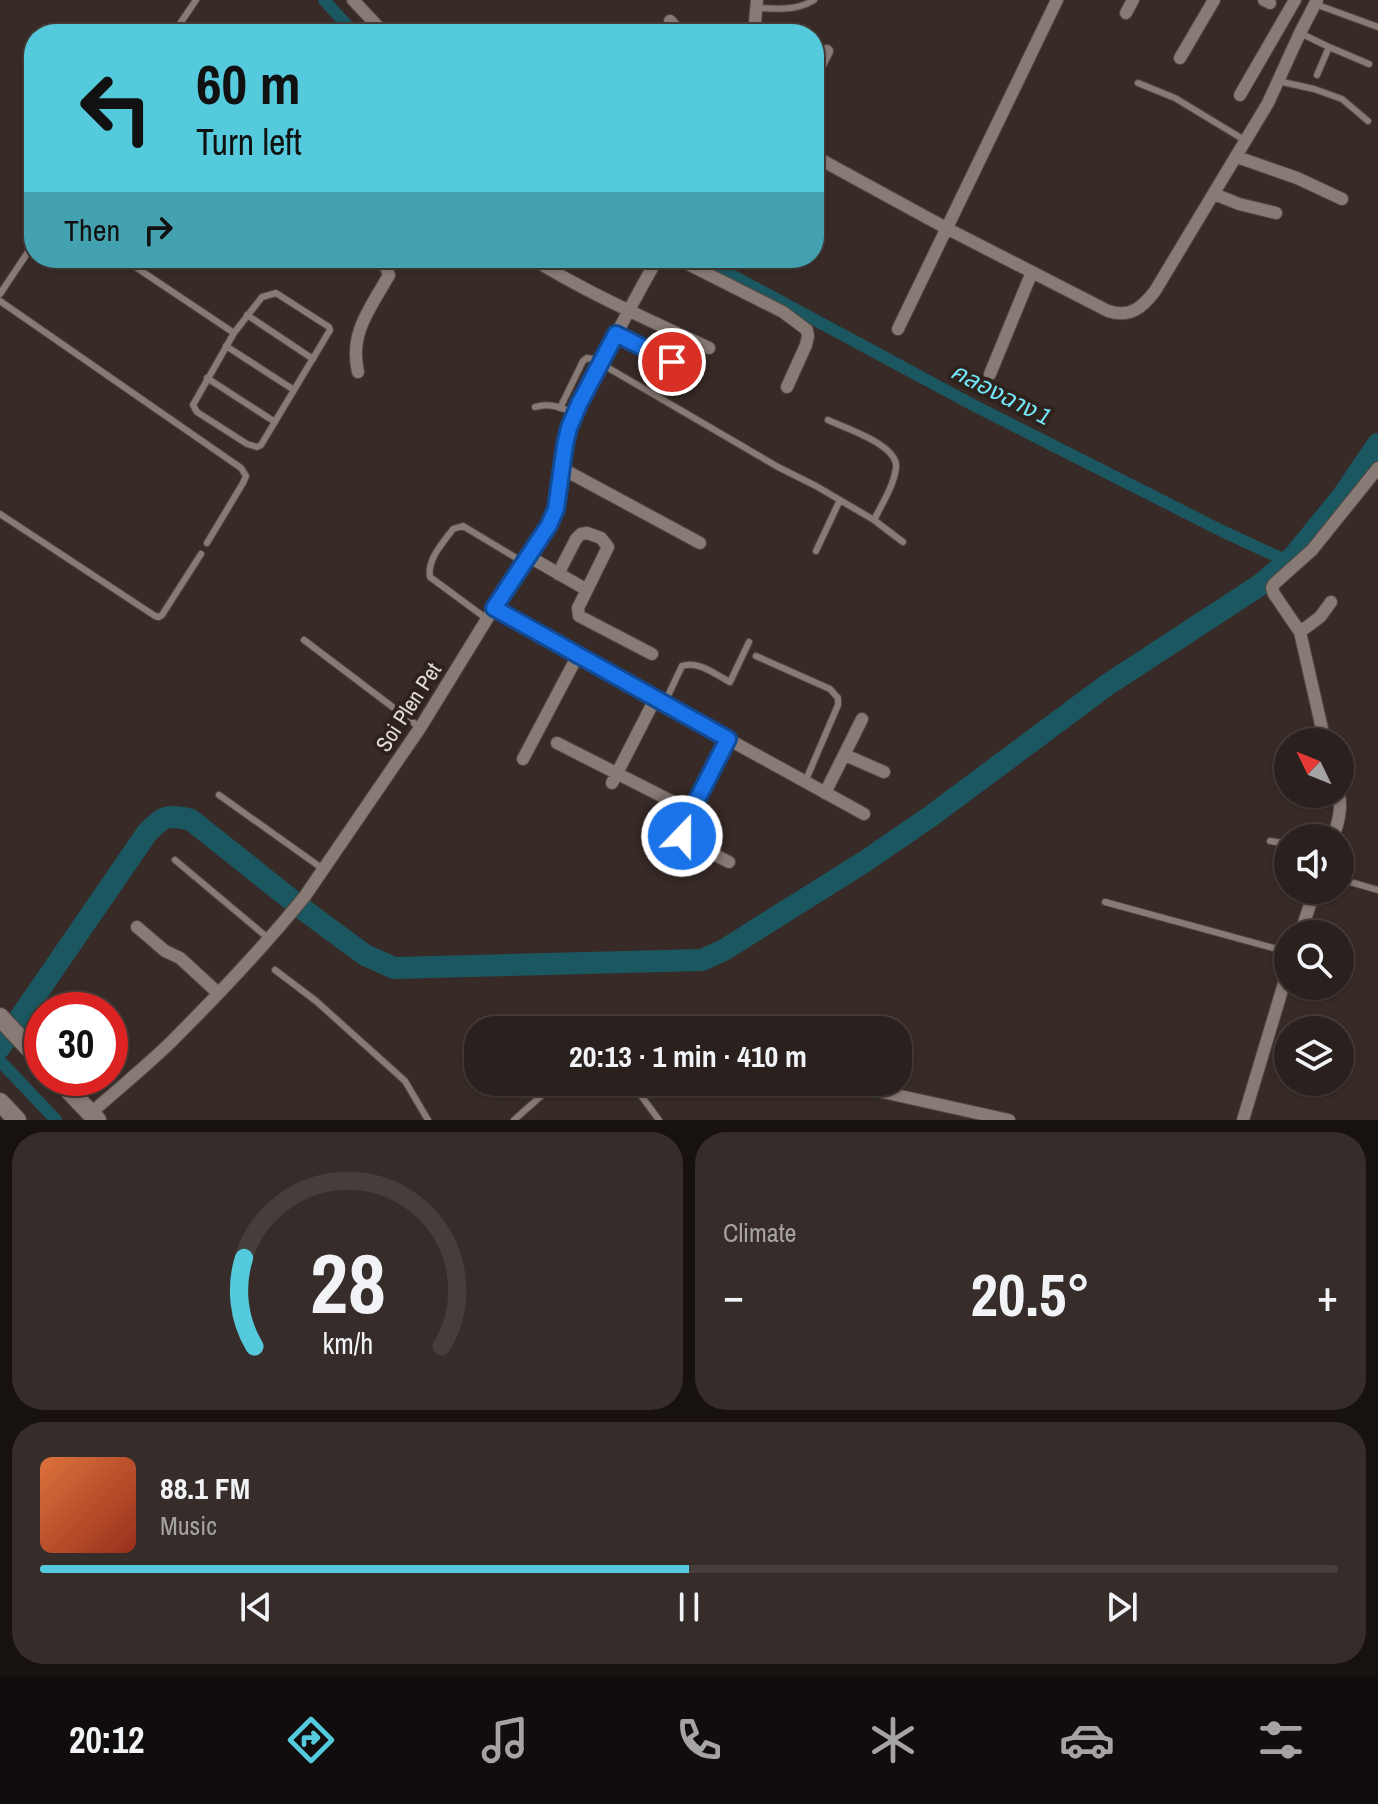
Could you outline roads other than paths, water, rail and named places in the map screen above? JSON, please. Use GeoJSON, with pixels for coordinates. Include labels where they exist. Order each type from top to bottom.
{"type":"FeatureCollection","features":[{"type":"Feature","properties":{"kind":"main road"},"geometry":{"type":"LineString","coordinates":[[0,1017],[24,1043]]}},
{"type":"Feature","properties":{"kind":"main road"},"geometry":{"type":"LineString","coordinates":[[74,1096],[88,1118]]}},
{"type":"Feature","properties":{"kind":"main road"},"geometry":{"type":"LineString","coordinates":[[0,1102],[17,1120]]}},
{"type":"Feature","properties":{"kind":"street"},"geometry":{"type":"LineString","coordinates":[[353,0],[376,24]]}},
{"type":"Feature","properties":{"kind":"street"},"geometry":{"type":"LineString","coordinates":[[898,329],[1057,0]]}},
{"type":"Feature","properties":{"kind":"street"},"geometry":{"type":"LineString","coordinates":[[1126,13],[1133,0]]}},
{"type":"Feature","properties":{"kind":"street"},"geometry":{"type":"LineString","coordinates":[[1180,58],[1214,0]]}},
{"type":"Feature","properties":{"kind":"street"},"geometry":{"type":"LineString","coordinates":[[1240,95],[1295,0]]}},
{"type":"Feature","properties":{"kind":"street"},"geometry":{"type":"LineString","coordinates":[[824,161],[1108,311],[1127,314],[1146,303],[1155,291],[1237,157],[1268,103],[1316,2]]}},
{"type":"Feature","properties":{"kind":"street"},"geometry":{"type":"LineString","coordinates":[[755,24],[757,4]]}},
{"type":"Feature","properties":{"kind":"street"},"geometry":{"type":"LineString","coordinates":[[1286,12],[1302,28]]}},
{"type":"Feature","properties":{"kind":"street"},"geometry":{"type":"LineString","coordinates":[[824,57],[827,51]]}},
{"type":"Feature","properties":{"kind":"street"},"geometry":{"type":"LineString","coordinates":[[1237,157],[1297,178],[1342,199]]}},
{"type":"Feature","properties":{"kind":"street"},"geometry":{"type":"LineString","coordinates":[[1214,194],[1276,213]]}},
{"type":"Feature","properties":{"kind":"street"},"geometry":{"type":"LineString","coordinates":[[358,372],[354,351],[357,334],[389,275],[386,268]]}},
{"type":"Feature","properties":{"kind":"street"},"geometry":{"type":"LineString","coordinates":[[546,268],[709,348]]}},
{"type":"Feature","properties":{"kind":"street","name":"Soi Plen Pet"},"geometry":{"type":"LineString","coordinates":[[88,1118],[168,1045],[284,922],[420,728],[549,525],[556,509],[567,437],[575,413],[652,268]]}},
{"type":"Feature","properties":{"kind":"street"},"geometry":{"type":"LineString","coordinates":[[696,268],[783,312],[807,330],[806,345],[787,387]]}},
{"type":"Feature","properties":{"kind":"street"},"geometry":{"type":"LineString","coordinates":[[990,374],[1032,272]]}},
{"type":"Feature","properties":{"kind":"street"},"geometry":{"type":"LineString","coordinates":[[616,334],[672,362]]}},
{"type":"Feature","properties":{"kind":"street"},"geometry":{"type":"LineString","coordinates":[[561,468],[700,543]]}},
{"type":"Feature","properties":{"kind":"street"},"geometry":{"type":"LineString","coordinates":[[1322,728],[1300,632],[1272,588],[1312,550],[1378,468]]}},
{"type":"Feature","properties":{"kind":"street"},"geometry":{"type":"LineString","coordinates":[[558,574],[581,534],[601,538],[608,547],[578,608],[579,616],[652,654]]}},
{"type":"Feature","properties":{"kind":"street"},"geometry":{"type":"LineString","coordinates":[[526,560],[587,590]]}},
{"type":"Feature","properties":{"kind":"street"},"geometry":{"type":"LineString","coordinates":[[1300,632],[1312,625],[1331,602]]}},
{"type":"Feature","properties":{"kind":"street"},"geometry":{"type":"LineString","coordinates":[[491,613],[578,655],[864,814]]}},
{"type":"Feature","properties":{"kind":"street"},"geometry":{"type":"LineString","coordinates":[[523,759],[578,655]]}},
{"type":"Feature","properties":{"kind":"street"},"geometry":{"type":"LineString","coordinates":[[615,778],[660,702]]}},
{"type":"Feature","properties":{"kind":"street"},"geometry":{"type":"LineString","coordinates":[[825,793],[862,719]]}},
{"type":"Feature","properties":{"kind":"street"},"geometry":{"type":"LineString","coordinates":[[728,739],[681,831],[686,840],[729,862]]}},
{"type":"Feature","properties":{"kind":"street"},"geometry":{"type":"LineString","coordinates":[[557,743],[615,778],[691,811]]}},
{"type":"Feature","properties":{"kind":"street"},"geometry":{"type":"LineString","coordinates":[[845,755],[884,772]]}},
{"type":"Feature","properties":{"kind":"street"},"geometry":{"type":"LineString","coordinates":[[137,927],[165,951],[180,958],[218,993]]}},
{"type":"Feature","properties":{"kind":"street"},"geometry":{"type":"LineString","coordinates":[[1243,1120],[1279,1000]]}},
{"type":"Feature","properties":{"kind":"street"},"geometry":{"type":"LineString","coordinates":[[901,1096],[1009,1120]]}},
{"type":"Feature","properties":{"kind":"lane"},"geometry":{"type":"LineString","coordinates":[[180,24],[196,0]]}},
{"type":"Feature","properties":{"kind":"lane"},"geometry":{"type":"LineString","coordinates":[[757,4],[790,9],[814,0]]}},
{"type":"Feature","properties":{"kind":"lane"},"geometry":{"type":"LineString","coordinates":[[1316,2],[1378,27]]}},
{"type":"Feature","properties":{"kind":"lane"},"geometry":{"type":"LineString","coordinates":[[1302,28],[1329,47],[1369,64]]}},
{"type":"Feature","properties":{"kind":"lane"},"geometry":{"type":"LineString","coordinates":[[1317,75],[1329,47]]}},
{"type":"Feature","properties":{"kind":"lane"},"geometry":{"type":"LineString","coordinates":[[1278,81],[1342,99],[1368,121]]}},
{"type":"Feature","properties":{"kind":"lane"},"geometry":{"type":"LineString","coordinates":[[1138,83],[1175,98],[1246,141]]}},
{"type":"Feature","properties":{"kind":"lane"},"geometry":{"type":"LineString","coordinates":[[0,294],[24,258]]}},
{"type":"Feature","properties":{"kind":"lane"},"geometry":{"type":"LineString","coordinates":[[137,268],[234,333]]}},
{"type":"Feature","properties":{"kind":"lane"},"geometry":{"type":"LineString","coordinates":[[276,293],[328,325],[330,330],[261,445],[255,447],[197,412],[193,405],[234,333],[262,297],[276,293]]}},
{"type":"Feature","properties":{"kind":"lane"},"geometry":{"type":"LineString","coordinates":[[0,301],[241,468],[246,476],[243,483],[207,543]]}},
{"type":"Feature","properties":{"kind":"lane"},"geometry":{"type":"LineString","coordinates":[[247,315],[313,359]]}},
{"type":"Feature","properties":{"kind":"lane"},"geometry":{"type":"LineString","coordinates":[[226,346],[294,390]]}},
{"type":"Feature","properties":{"kind":"lane"},"geometry":{"type":"LineString","coordinates":[[560,408],[585,359],[601,363],[874,520],[903,542]]}},
{"type":"Feature","properties":{"kind":"lane"},"geometry":{"type":"LineString","coordinates":[[207,378],[275,422]]}},
{"type":"Feature","properties":{"kind":"lane"},"geometry":{"type":"LineString","coordinates":[[535,407],[547,405],[575,413]]}},
{"type":"Feature","properties":{"kind":"lane"},"geometry":{"type":"LineString","coordinates":[[828,420],[884,446],[896,460],[894,476],[874,520]]}},
{"type":"Feature","properties":{"kind":"lane"},"geometry":{"type":"LineString","coordinates":[[816,551],[840,500]]}},
{"type":"Feature","properties":{"kind":"lane"},"geometry":{"type":"LineString","coordinates":[[0,514],[159,617],[201,554]]}},
{"type":"Feature","properties":{"kind":"lane"},"geometry":{"type":"LineString","coordinates":[[491,613],[430,577],[431,561],[457,526],[463,526],[526,560]]}},
{"type":"Feature","properties":{"kind":"lane"},"geometry":{"type":"LineString","coordinates":[[304,640],[420,728]]}},
{"type":"Feature","properties":{"kind":"lane"},"geometry":{"type":"LineString","coordinates":[[660,702],[682,666],[687,663],[730,682],[749,642]]}},
{"type":"Feature","properties":{"kind":"lane"},"geometry":{"type":"LineString","coordinates":[[756,656],[830,689],[838,698],[838,705],[805,782]]}},
{"type":"Feature","properties":{"kind":"lane"},"geometry":{"type":"LineString","coordinates":[[219,795],[323,869]]}},
{"type":"Feature","properties":{"kind":"lane"},"geometry":{"type":"LineString","coordinates":[[1270,841],[1274,842]]}},
{"type":"Feature","properties":{"kind":"lane"},"geometry":{"type":"LineString","coordinates":[[175,860],[268,938]]}},
{"type":"Feature","properties":{"kind":"lane"},"geometry":{"type":"LineString","coordinates":[[1354,883],[1378,890]]}},
{"type":"Feature","properties":{"kind":"lane"},"geometry":{"type":"LineString","coordinates":[[1105,902],[1274,948]]}},
{"type":"Feature","properties":{"kind":"lane"},"geometry":{"type":"LineString","coordinates":[[275,970],[316,1001],[405,1081],[428,1120]]}},
{"type":"Feature","properties":{"kind":"lane"},"geometry":{"type":"LineString","coordinates":[[514,1120],[541,1096]]}},
{"type":"Feature","properties":{"kind":"lane"},"geometry":{"type":"LineString","coordinates":[[641,1096],[659,1120]]}},
{"type":"Feature","properties":{"kind":"waterway","name":"คลองฉาง 1"},"geometry":{"type":"LineString","coordinates":[[324,0],[346,24]]}},
{"type":"Feature","properties":{"kind":"waterway","name":"คลองฉาง 1"},"geometry":{"type":"LineString","coordinates":[[719,268],[973,405],[1287,561]]}},
{"type":"Feature","properties":{"kind":"waterway"},"geometry":{"type":"LineString","coordinates":[[0,1047],[147,833],[157,823],[171,817],[191,820],[365,955],[394,968],[702,960],[724,950],[864,862],[1107,685],[1260,585],[1294,556],[1342,497],[1378,444]]}},
{"type":"Feature","properties":{"kind":"waterway"},"geometry":{"type":"LineString","coordinates":[[0,1061],[56,1120]]}}]}
